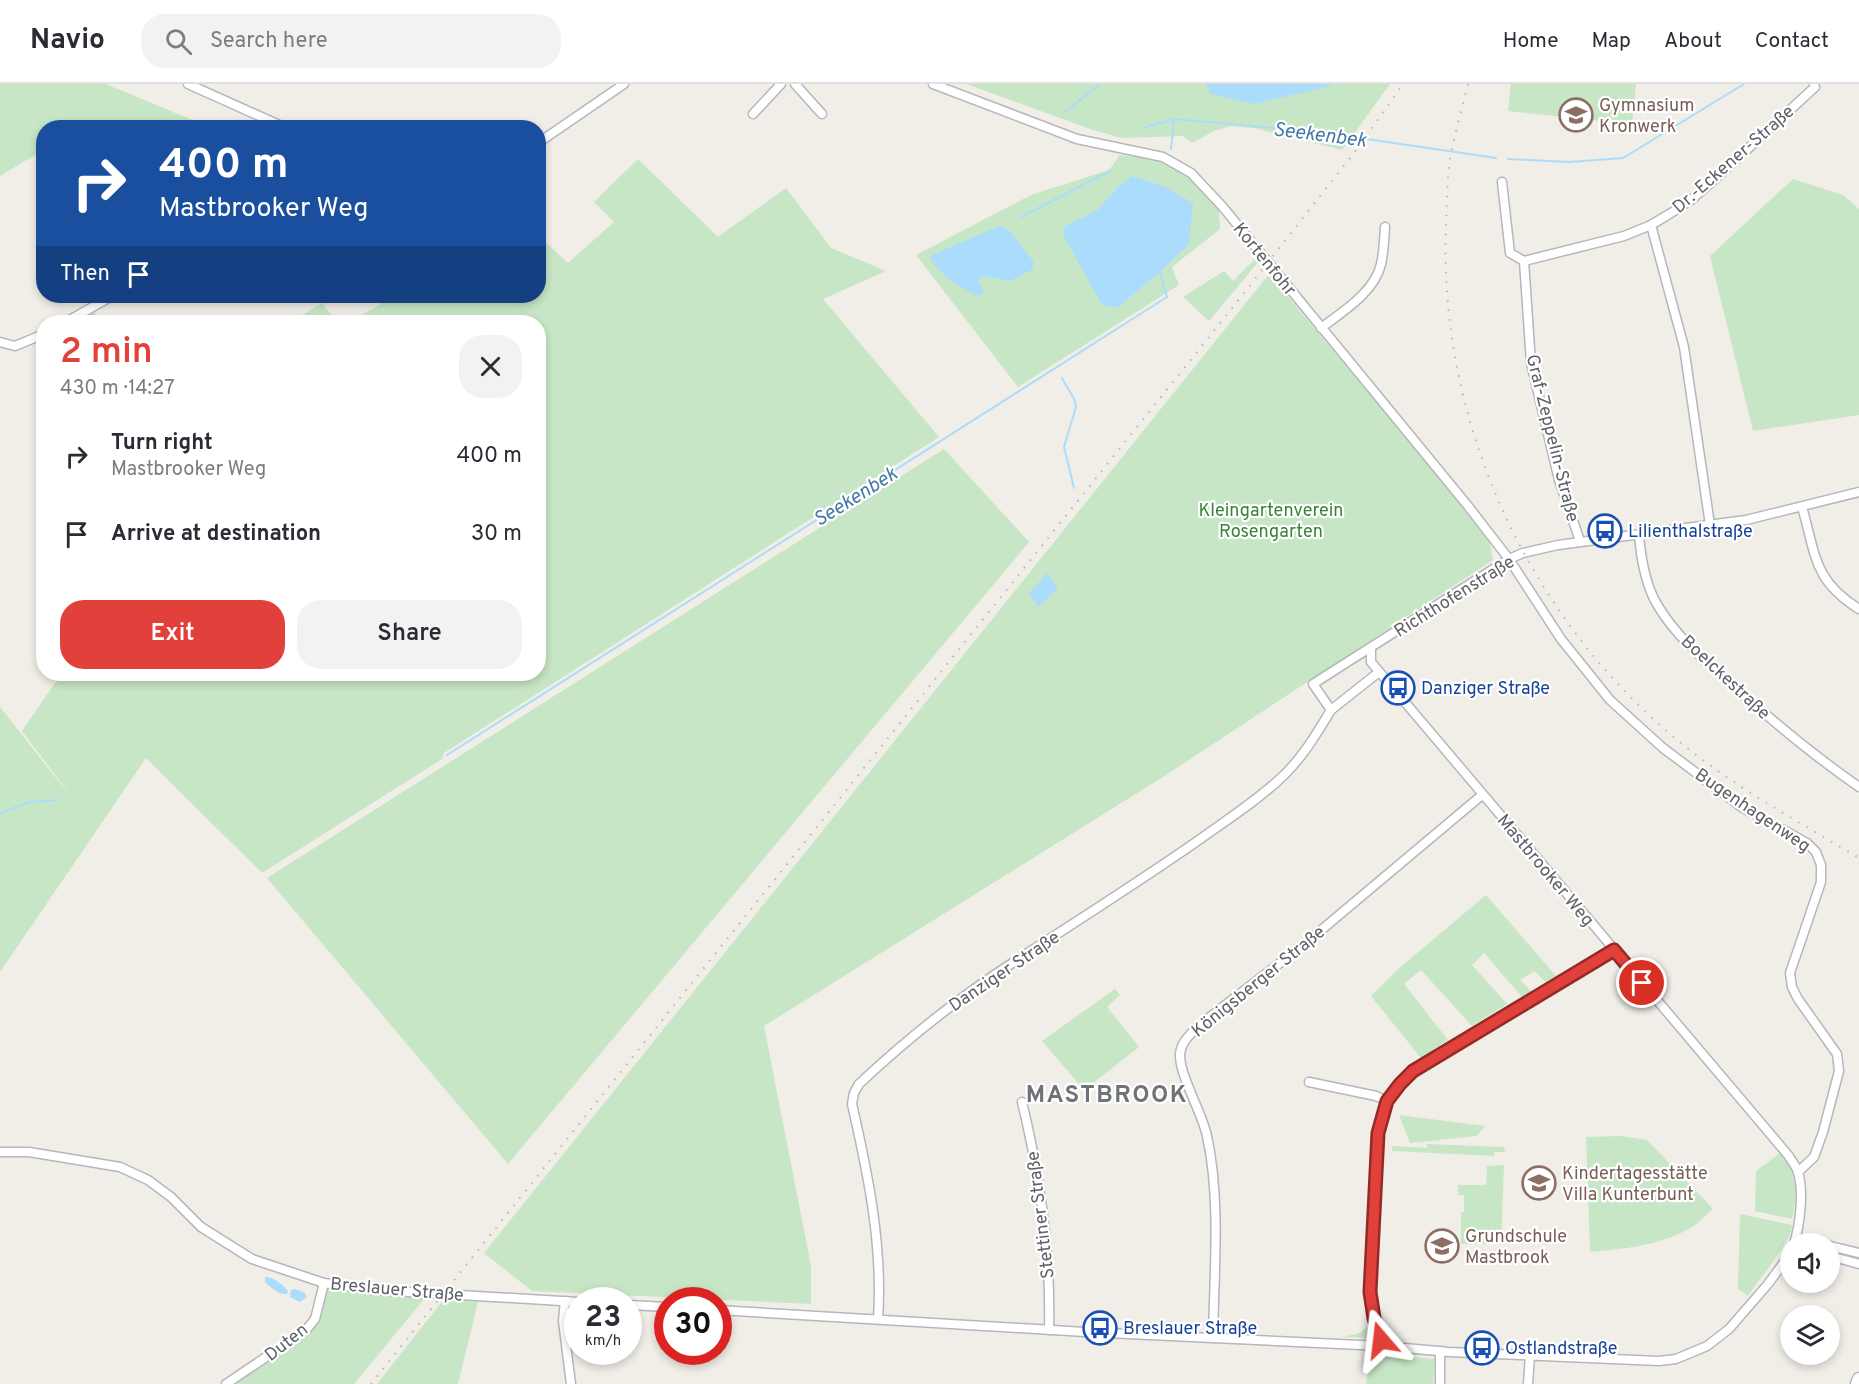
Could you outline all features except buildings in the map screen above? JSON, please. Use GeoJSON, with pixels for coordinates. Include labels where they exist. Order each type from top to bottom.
{"type":"FeatureCollection","features":[{"type":"Feature","properties":{"kind":"main road"},"geometry":{"type":"LineString","coordinates":[[1857,1384],[1859,1380]]}},
{"type":"Feature","properties":{"kind":"street"},"geometry":{"type":"LineString","coordinates":[[188,84],[268,120]]}},
{"type":"Feature","properties":{"kind":"street"},"geometry":{"type":"LineString","coordinates":[[546,138],[624,84]]}},
{"type":"Feature","properties":{"kind":"street"},"geometry":{"type":"LineString","coordinates":[[753,114],[781,84]]}},
{"type":"Feature","properties":{"kind":"street"},"geometry":{"type":"LineString","coordinates":[[795,84],[822,114]]}},
{"type":"Feature","properties":{"kind":"street","name":"Kortenfohr"},"geometry":{"type":"LineString","coordinates":[[933,84],[1077,139],[1163,157],[1191,173],[1206,187],[1322,328],[1509,560]]}},
{"type":"Feature","properties":{"kind":"street","name":"Dr.-Eckener-Straße"},"geometry":{"type":"LineString","coordinates":[[1524,261],[1624,236],[1651,225],[1691,200],[1814,85]]}},
{"type":"Feature","properties":{"kind":"street"},"geometry":{"type":"LineString","coordinates":[[1502,182],[1510,253],[1524,261]]}},
{"type":"Feature","properties":{"kind":"street"},"geometry":{"type":"LineString","coordinates":[[1651,225],[1684,347],[1710,525]]}},
{"type":"Feature","properties":{"kind":"street"},"geometry":{"type":"LineString","coordinates":[[1322,328],[1372,284],[1381,266],[1385,227]]}},
{"type":"Feature","properties":{"kind":"street","name":"Graf-Zeppelin-Straße"},"geometry":{"type":"LineString","coordinates":[[1524,261],[1531,363],[1559,480],[1580,541]]}},
{"type":"Feature","properties":{"kind":"street"},"geometry":{"type":"LineString","coordinates":[[78,315],[100,303]]}},
{"type":"Feature","properties":{"kind":"street"},"geometry":{"type":"LineString","coordinates":[[0,342],[15,346],[36,337]]}},
{"type":"Feature","properties":{"kind":"street","name":"Richthofenstraße"},"geometry":{"type":"LineString","coordinates":[[1371,648],[1509,560],[1537,549],[1580,541],[1746,520],[1859,492]]}},
{"type":"Feature","properties":{"kind":"street"},"geometry":{"type":"LineString","coordinates":[[1802,507],[1815,561],[1825,580],[1859,609]]}},
{"type":"Feature","properties":{"kind":"street","name":"Boelckestraße"},"geometry":{"type":"LineString","coordinates":[[1639,535],[1647,580],[1657,605],[1693,650],[1818,759],[1859,787]]}},
{"type":"Feature","properties":{"kind":"street","name":"Bugenhagenweg"},"geometry":{"type":"LineString","coordinates":[[1509,560],[1561,639],[1610,700],[1663,748],[1743,808],[1807,843],[1816,852],[1821,866],[1821,882],[1790,973],[1792,987],[1798,999],[1837,1054],[1839,1071],[1814,1157],[1798,1172]]}},
{"type":"Feature","properties":{"kind":"street"},"geometry":{"type":"LineString","coordinates":[[1331,710],[1313,684],[1371,648]]}},
{"type":"Feature","properties":{"kind":"street","name":"Mastbrooker Weg"},"geometry":{"type":"LineString","coordinates":[[1371,648],[1371,662],[1379,672],[1788,1155],[1798,1172]]}},
{"type":"Feature","properties":{"kind":"street","name":"Danziger Straße"},"geometry":{"type":"LineString","coordinates":[[878,1319],[880,1288],[878,1248],[868,1178],[852,1104],[854,1094],[860,1084],[947,1009],[1015,961],[1127,890],[1270,787],[1284,775],[1314,739],[1331,710],[1379,672]]}},
{"type":"Feature","properties":{"kind":"street","name":"Königsberger Straße"},"geometry":{"type":"LineString","coordinates":[[1213,1338],[1214,1182],[1207,1136],[1199,1109],[1183,1072],[1180,1053],[1184,1041],[1197,1027],[1307,942],[1482,795]]}},
{"type":"Feature","properties":{"kind":"street"},"geometry":{"type":"LineString","coordinates":[[1382,1346],[1371,1305],[1370,1271],[1378,1133],[1387,1101],[1413,1071],[1614,950]]}},
{"type":"Feature","properties":{"kind":"street"},"geometry":{"type":"LineString","coordinates":[[1309,1082],[1376,1096],[1387,1101]]}},
{"type":"Feature","properties":{"kind":"street","name":"Stettiner Straße"},"geometry":{"type":"LineString","coordinates":[[1022,1102],[1046,1234],[1049,1330]]}},
{"type":"Feature","properties":{"kind":"street","name":"Breslauer Straße"},"geometry":{"type":"LineString","coordinates":[[0,1152],[29,1152],[120,1167],[148,1180],[171,1197],[201,1227],[252,1259],[324,1283],[375,1290],[564,1301]]}},
{"type":"Feature","properties":{"kind":"street"},"geometry":{"type":"LineString","coordinates":[[1797,1233],[1800,1225],[1798,1172]]}},
{"type":"Feature","properties":{"kind":"street"},"geometry":{"type":"LineString","coordinates":[[1840,1248],[1859,1253]]}},
{"type":"Feature","properties":{"kind":"street"},"geometry":{"type":"LineString","coordinates":[[1840,1259],[1859,1264]]}},
{"type":"Feature","properties":{"kind":"street"},"geometry":{"type":"LineString","coordinates":[[732,1311],[1049,1330],[1659,1361],[1676,1359],[1707,1346],[1729,1329],[1780,1267]]}},
{"type":"Feature","properties":{"kind":"street","name":"Duten"},"geometry":{"type":"LineString","coordinates":[[226,1384],[306,1330],[315,1318],[324,1283]]}},
{"type":"Feature","properties":{"kind":"street"},"geometry":{"type":"LineString","coordinates":[[564,1311],[564,1329]]}},
{"type":"Feature","properties":{"kind":"street"},"geometry":{"type":"LineString","coordinates":[[1440,1351],[1440,1384]]}},
{"type":"Feature","properties":{"kind":"street"},"geometry":{"type":"LineString","coordinates":[[1528,1384],[1530,1355]]}},
{"type":"Feature","properties":{"kind":"street"},"geometry":{"type":"LineString","coordinates":[[569,1365],[571,1384]]}},
{"type":"Feature","properties":{"kind":"green space"},"geometry":{"type":"Polygon","coordinates":[[[0,84],[106,84],[192,120],[36,120],[36,154],[0,176],[0,84]]]}},
{"type":"Feature","properties":{"kind":"green space"},"geometry":{"type":"Polygon","coordinates":[[[966,84],[1390,84],[1342,150],[1254,128],[1231,126],[1214,131],[1192,143],[1183,136],[1122,138],[1093,130],[966,84]]]}},
{"type":"Feature","properties":{"kind":"green space"},"geometry":{"type":"Polygon","coordinates":[[[1511,84],[1636,84],[1632,124],[1508,111],[1511,84]]]}},
{"type":"Feature","properties":{"kind":"green space"},"geometry":{"type":"Polygon","coordinates":[[[1120,155],[1161,160],[1188,175],[1219,208],[1220,229],[1172,267],[1179,285],[1018,387],[916,255],[1031,195],[1109,170],[1120,155]],[[1118,187],[1097,210],[1065,226],[1117,308],[1189,245],[1118,187]],[[931,255],[980,286],[978,281],[983,276],[1010,281],[931,255]]]}},
{"type":"Feature","properties":{"kind":"green space"},"geometry":{"type":"Polygon","coordinates":[[[638,159],[718,237],[786,188],[831,248],[886,271],[823,299],[939,437],[444,753],[442,759],[262,873],[146,758],[0,972],[0,707],[79,807],[22,731],[56,681],[546,681],[546,315],[361,315],[383,303],[546,303],[546,243],[568,263],[614,222],[594,202],[638,159]]]}},
{"type":"Feature","properties":{"kind":"green space"},"geometry":{"type":"Polygon","coordinates":[[[1793,179],[1843,195],[1859,209],[1859,415],[1753,431],[1710,256],[1793,179]]]}},
{"type":"Feature","properties":{"kind":"green space"},"geometry":{"type":"Polygon","coordinates":[[[1256,258],[1259,261],[1209,321],[1183,297],[1224,271],[1233,281],[1256,258]]]}},
{"type":"Feature","properties":{"kind":"green space","name":"Kleingartenverein Rosengarten"},"geometry":{"type":"Polygon","coordinates":[[[1269,274],[1489,537],[1493,560],[1166,775],[764,1026],[811,1266],[811,1304],[732,1300],[732,1287],[654,1287],[654,1297],[642,1296],[642,1287],[564,1287],[564,1292],[532,1291],[484,1253],[1269,274]]]}},
{"type":"Feature","properties":{"kind":"green space"},"geometry":{"type":"Polygon","coordinates":[[[322,303],[331,315],[302,315],[322,303]]]}},
{"type":"Feature","properties":{"kind":"green space"},"geometry":{"type":"Polygon","coordinates":[[[92,309],[97,315],[80,315],[92,309]]]}},
{"type":"Feature","properties":{"kind":"green space"},"geometry":{"type":"Polygon","coordinates":[[[944,449],[1029,542],[508,1164],[267,878],[944,449]]]}},
{"type":"Feature","properties":{"kind":"green space"},"geometry":{"type":"Polygon","coordinates":[[[1486,895],[1556,976],[1546,982],[1534,971],[1520,980],[1532,992],[1522,997],[1484,953],[1472,965],[1507,1004],[1472,1026],[1421,970],[1404,984],[1448,1040],[1421,1058],[1371,996],[1398,969],[1486,895]]]}},
{"type":"Feature","properties":{"kind":"green space"},"geometry":{"type":"Polygon","coordinates":[[[1115,989],[1120,995],[1107,1007],[1139,1047],[1084,1090],[1042,1041],[1115,989]]]}},
{"type":"Feature","properties":{"kind":"green space"},"geometry":{"type":"Polygon","coordinates":[[[1399,1115],[1485,1126],[1477,1136],[1410,1143],[1399,1115]]]}},
{"type":"Feature","properties":{"kind":"green space"},"geometry":{"type":"Polygon","coordinates":[[[1620,1136],[1647,1140],[1713,1209],[1690,1228],[1664,1240],[1627,1248],[1590,1252],[1586,1137],[1620,1136]]]}},
{"type":"Feature","properties":{"kind":"green space"},"geometry":{"type":"Polygon","coordinates":[[[1427,1144],[1504,1147],[1505,1152],[1494,1152],[1494,1156],[1392,1151],[1392,1146],[1427,1148],[1427,1144]]]}},
{"type":"Feature","properties":{"kind":"green space"},"geometry":{"type":"Polygon","coordinates":[[[1780,1153],[1790,1168],[1795,1184],[1792,1219],[1755,1211],[1756,1171],[1780,1153]]]}},
{"type":"Feature","properties":{"kind":"green space"},"geometry":{"type":"Polygon","coordinates":[[[1504,1165],[1501,1244],[1461,1244],[1461,1212],[1464,1212],[1464,1195],[1458,1195],[1458,1185],[1486,1185],[1487,1166],[1504,1165]]]}},
{"type":"Feature","properties":{"kind":"green space"},"geometry":{"type":"Polygon","coordinates":[[[1740,1214],[1792,1225],[1790,1233],[1780,1233],[1780,1251],[1748,1296],[1738,1289],[1740,1214]]]}},
{"type":"Feature","properties":{"kind":"green space"},"geometry":{"type":"Polygon","coordinates":[[[324,1283],[429,1293],[354,1384],[226,1384],[291,1341],[315,1318],[324,1283]]]}},
{"type":"Feature","properties":{"kind":"green space"},"geometry":{"type":"Polygon","coordinates":[[[444,1299],[478,1302],[458,1384],[377,1384],[444,1299]]]}},
{"type":"Feature","properties":{"kind":"green space"},"geometry":{"type":"Polygon","coordinates":[[[1372,1324],[1375,1332],[1374,1338],[1344,1337],[1359,1333],[1372,1324]]]}},
{"type":"Feature","properties":{"kind":"green space"},"geometry":{"type":"Polygon","coordinates":[[[1370,1354],[1435,1359],[1433,1384],[1366,1384],[1370,1354]]]}},
{"type":"Feature","properties":{"kind":"water"},"geometry":{"type":"Polygon","coordinates":[[[1206,84],[1332,84],[1254,104],[1210,94],[1206,84]]]}},
{"type":"Feature","properties":{"kind":"water"},"geometry":{"type":"Polygon","coordinates":[[[1132,176],[1163,186],[1193,203],[1189,245],[1117,308],[1102,305],[1063,235],[1065,226],[1097,210],[1118,187],[1132,176]]]}},
{"type":"Feature","properties":{"kind":"water"},"geometry":{"type":"Polygon","coordinates":[[[1000,226],[1008,229],[1034,262],[1032,270],[1010,281],[983,276],[978,281],[984,292],[977,296],[949,280],[930,260],[931,255],[1000,226]]]}},
{"type":"Feature","properties":{"kind":"water"},"geometry":{"type":"Polygon","coordinates":[[[1046,574],[1058,588],[1038,606],[1029,594],[1046,574]]]}},
{"type":"Feature","properties":{"kind":"water"},"geometry":{"type":"Polygon","coordinates":[[[265,1277],[281,1283],[288,1291],[287,1294],[273,1289],[265,1282],[265,1277]]]}},
{"type":"Feature","properties":{"kind":"water"},"geometry":{"type":"Polygon","coordinates":[[[295,1289],[305,1293],[307,1297],[300,1302],[290,1297],[291,1290],[295,1289]]]}},
{"type":"Feature","properties":{"kind":"waterway"},"geometry":{"type":"LineString","coordinates":[[1065,112],[1100,84]]}},
{"type":"Feature","properties":{"kind":"waterway","name":"Seekenbek"},"geometry":{"type":"LineString","coordinates":[[1508,159],[1570,162],[1623,158],[1744,84]]}},
{"type":"Feature","properties":{"kind":"waterway"},"geometry":{"type":"LineString","coordinates":[[1143,128],[1174,119]]}},
{"type":"Feature","properties":{"kind":"waterway","name":"Seekenbek"},"geometry":{"type":"LineString","coordinates":[[1171,149],[1174,119],[1319,132],[1496,158]]}},
{"type":"Feature","properties":{"kind":"waterway"},"geometry":{"type":"LineString","coordinates":[[1021,217],[1110,171]]}},
{"type":"Feature","properties":{"kind":"waterway","name":"Seekenbek"},"geometry":{"type":"LineString","coordinates":[[447,755],[1167,297],[1160,272]]}},
{"type":"Feature","properties":{"kind":"waterway"},"geometry":{"type":"LineString","coordinates":[[1062,378],[1076,407],[1064,447],[1074,488]]}},
{"type":"Feature","properties":{"kind":"waterway"},"geometry":{"type":"LineString","coordinates":[[0,813],[30,802],[59,800]]}},
{"type":"Feature","properties":{"kind":"railway"},"geometry":{"type":"LineString","coordinates":[[371,1384],[1241,297],[1360,145],[1403,84]]}},
{"type":"Feature","properties":{"kind":"railway"},"geometry":{"type":"LineString","coordinates":[[1468,84],[1449,166],[1446,224],[1447,296],[1457,367],[1475,436],[1500,504],[1532,568],[1571,628],[1617,683],[1669,733],[1714,768],[1761,800],[1859,858]]}},
{"type":"Feature","properties":{"kind":"place","name":"Gymnasium Kronwerk"},"geometry":{"type":"Point","coordinates":[1576,115]}},
{"type":"Feature","properties":{"kind":"place","name":"Lilienthalstraße"},"geometry":{"type":"Point","coordinates":[1605,531]}},
{"type":"Feature","properties":{"kind":"place","name":"Danziger Straße"},"geometry":{"type":"Point","coordinates":[1398,688]}},
{"type":"Feature","properties":{"kind":"place","name":"Kindertagesstätte Villa Kunterbunt"},"geometry":{"type":"Point","coordinates":[1539,1183]}},
{"type":"Feature","properties":{"kind":"place","name":"Grundschule Mastbrook"},"geometry":{"type":"Point","coordinates":[1442,1246]}},
{"type":"Feature","properties":{"kind":"place","name":"Breslauer Straße"},"geometry":{"type":"Point","coordinates":[1100,1328]}},
{"type":"Feature","properties":{"kind":"place","name":"Ostlandstraße"},"geometry":{"type":"Point","coordinates":[1482,1348]}},
{"type":"Feature","properties":{"kind":"district","name":"MASTBROOK"},"geometry":{"type":"Point","coordinates":[1107,1094]}},
{"type":"Feature","properties":{"kind":"route"},"geometry":{"type":"LineString","coordinates":[[1381,1340],[1371,1305],[1370,1271],[1378,1133],[1387,1101],[1413,1071],[1614,950],[1642,983]]}}]}
